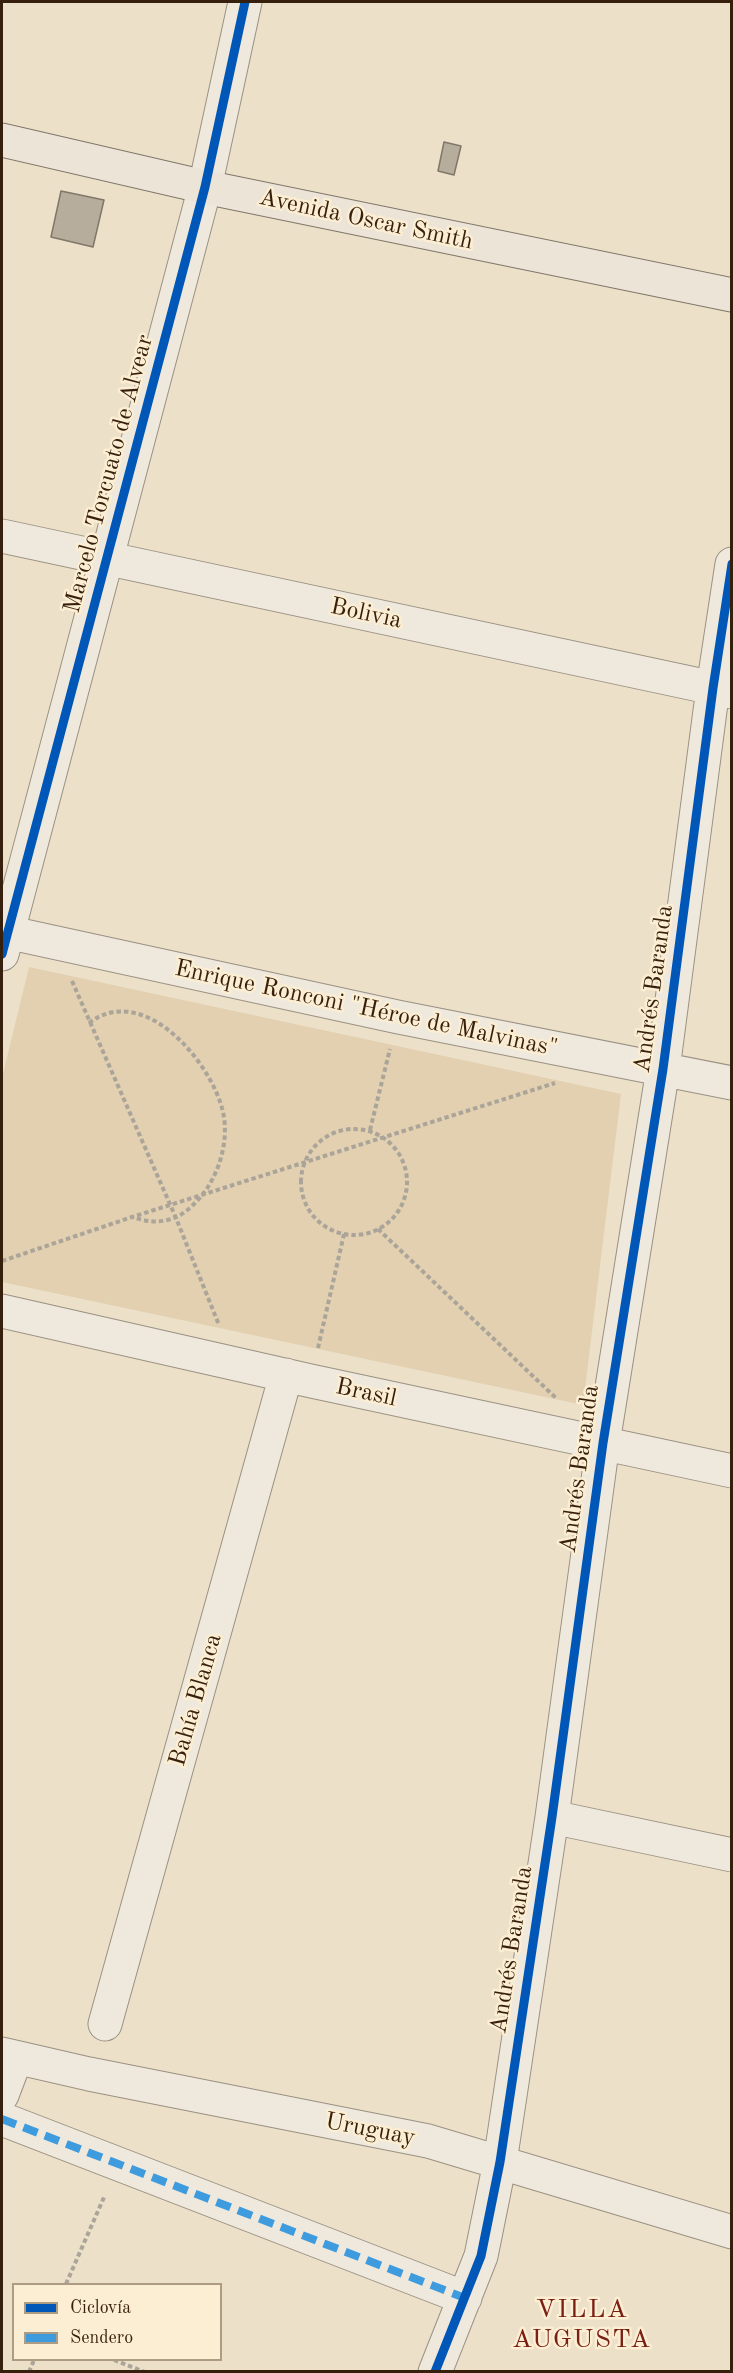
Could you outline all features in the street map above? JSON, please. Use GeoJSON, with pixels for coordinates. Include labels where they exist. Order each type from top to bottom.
{"type":"FeatureCollection","features":[{"type":"Feature","properties":{"kind":"main road","name":"Avenida Oscar Smith"},"geometry":{"type":"LineString","coordinates":[[2,140],[205,187],[732,295]]}},
{"type":"Feature","properties":{"kind":"street","name":"Marcelo Torcuato de Alvear"},"geometry":{"type":"LineString","coordinates":[[3,939],[107,559],[205,187],[246,2]]}},
{"type":"Feature","properties":{"kind":"street","name":"Bolivia"},"geometry":{"type":"LineString","coordinates":[[2,536],[722,690]]}},
{"type":"Feature","properties":{"kind":"street","name":"Andrés Baranda"},"geometry":{"type":"LineString","coordinates":[[435,2372],[481,2256],[500,2162],[552,1817],[603,1443],[722,690],[732,564]]}},
{"type":"Feature","properties":{"kind":"street","name":"Enrique Ronconi \"Héroe de Malvinas\""},"geometry":{"type":"LineString","coordinates":[[3,939],[62,946],[398,1017],[732,1083]]}},
{"type":"Feature","properties":{"kind":"street","name":"Brasil"},"geometry":{"type":"LineString","coordinates":[[2,1311],[298,1378],[732,1471]]}},
{"type":"Feature","properties":{"kind":"street","name":"Bahía Blanca"},"geometry":{"type":"LineString","coordinates":[[105,2024],[298,1378]]}},
{"type":"Feature","properties":{"kind":"street"},"geometry":{"type":"LineString","coordinates":[[552,1817],[732,1855]]}},
{"type":"Feature","properties":{"kind":"street"},"geometry":{"type":"LineString","coordinates":[[2,2095],[9,2056]]}},
{"type":"Feature","properties":{"kind":"street","name":"Uruguay"},"geometry":{"type":"LineString","coordinates":[[9,2056],[428,2141],[732,2232]]}},
{"type":"Feature","properties":{"kind":"street"},"geometry":{"type":"LineString","coordinates":[[2,2119],[465,2298]]}},
{"type":"Feature","properties":{"kind":"path"},"geometry":{"type":"LineString","coordinates":[[62,946],[73,985],[176,1218],[235,1364]]}},
{"type":"Feature","properties":{"kind":"path"},"geometry":{"type":"LineString","coordinates":[[89,1023],[99,1015],[113,1011],[133,1013],[168,1028],[197,1061],[219,1099],[225,1132],[223,1148],[205,1193],[176,1218],[162,1223],[147,1222],[132,1217]]}},
{"type":"Feature","properties":{"kind":"path"},"geometry":{"type":"LineString","coordinates":[[370,1130],[398,1017]]}},
{"type":"Feature","properties":{"kind":"path"},"geometry":{"type":"LineString","coordinates":[[2,1261],[205,1193],[577,1076],[607,1059]]}},
{"type":"Feature","properties":{"kind":"path"},"geometry":{"type":"LineString","coordinates":[[352,1128],[370,1130],[384,1137],[399,1152],[406,1168],[408,1186],[403,1204],[393,1219],[378,1229],[361,1235],[344,1234],[327,1228],[314,1218],[304,1203],[300,1186],[303,1162],[308,1152],[320,1139],[335,1131],[352,1128]]}},
{"type":"Feature","properties":{"kind":"path"},"geometry":{"type":"LineString","coordinates":[[378,1229],[560,1402]]}},
{"type":"Feature","properties":{"kind":"path"},"geometry":{"type":"LineString","coordinates":[[298,1378],[344,1234]]}},
{"type":"Feature","properties":{"kind":"path"},"geometry":{"type":"LineString","coordinates":[[66,2283],[118,2164]]}},
{"type":"Feature","properties":{"kind":"path"},"geometry":{"type":"LineString","coordinates":[[117,2361],[145,2372]]}},
{"type":"Feature","properties":{"kind":"shaded area"},"geometry":{"type":"Polygon","coordinates":[[[29,967],[621,1094],[583,1405],[2,1282],[2,1078],[29,967]]]}},
{"type":"Feature","properties":{"kind":"building"},"geometry":{"type":"Polygon","coordinates":[[[444,142],[461,146],[454,175],[438,171],[444,142]]]}},
{"type":"Feature","properties":{"kind":"building"},"geometry":{"type":"Polygon","coordinates":[[[61,191],[104,200],[93,247],[51,237],[61,191]]]}},
{"type":"Feature","properties":{"kind":"marked path"},"geometry":{"type":"LineString","coordinates":[[2,2119],[465,2298]]}},
{"type":"Feature","properties":{"kind":"cycle path"},"geometry":{"type":"LineString","coordinates":[[2,954],[205,187],[245,2]]}},
{"type":"Feature","properties":{"kind":"cycle path"},"geometry":{"type":"LineString","coordinates":[[435,2372],[481,2256],[500,2162],[552,1817],[603,1443],[663,1069],[713,688],[732,564]]}},
{"type":"Feature","properties":{"kind":"district","name":"VILLA AUGUSTA"},"geometry":{"type":"Point","coordinates":[582,2325]}}]}
